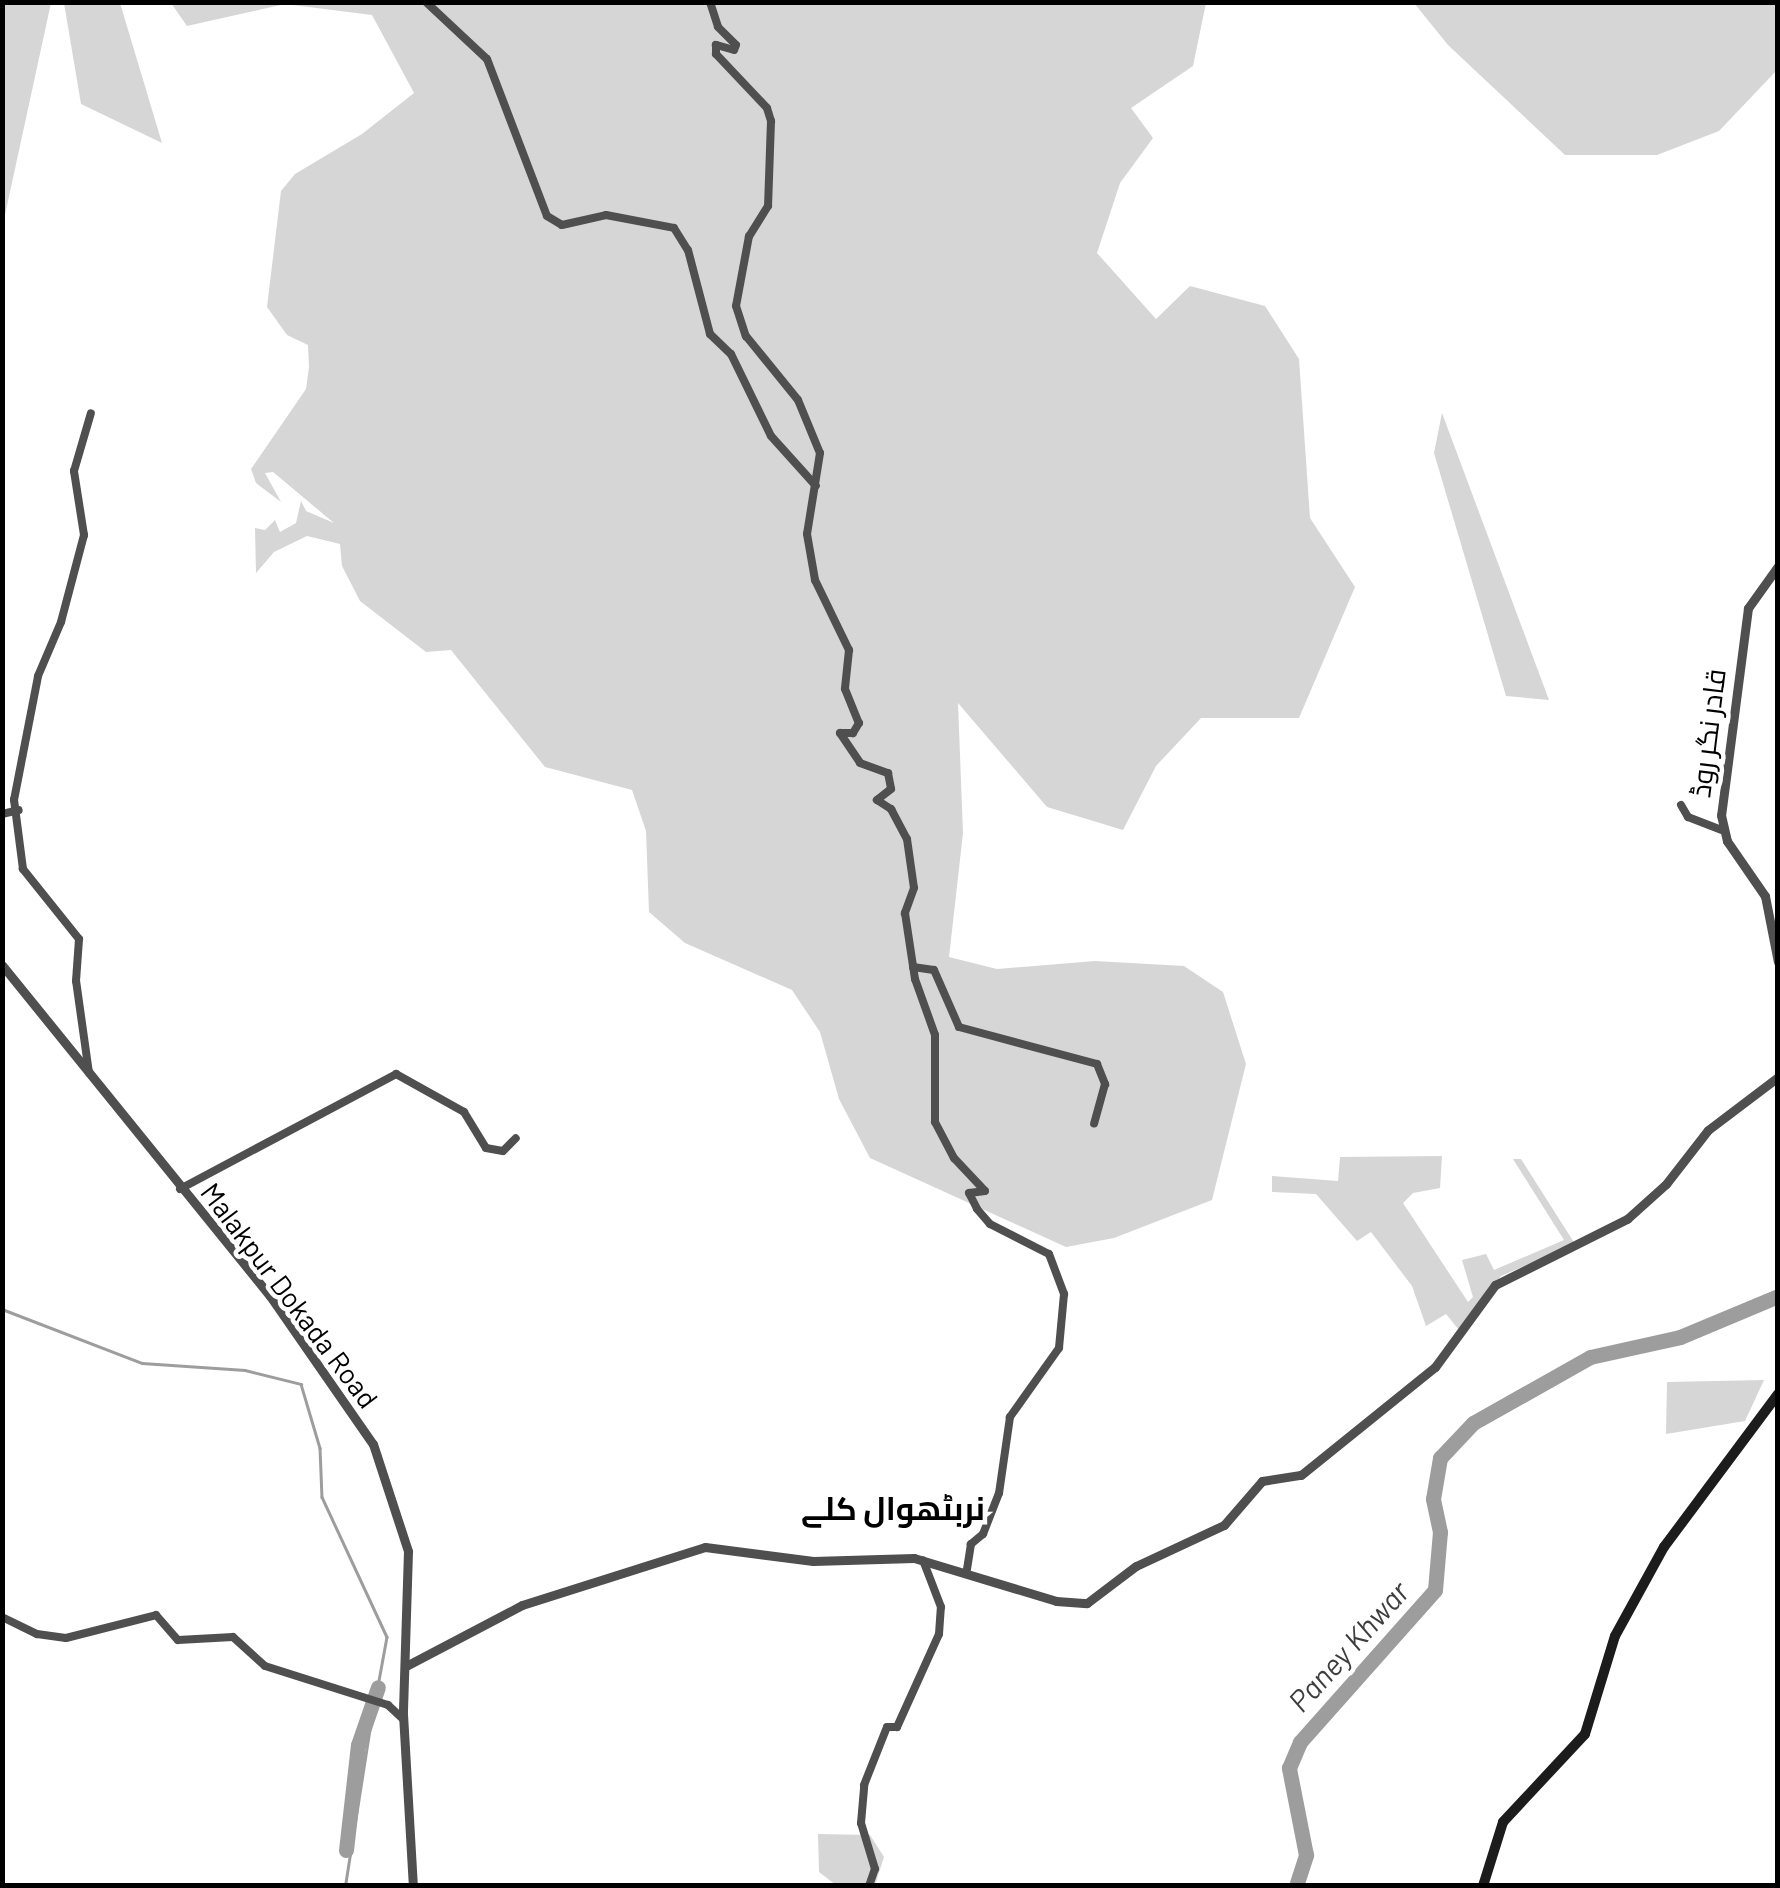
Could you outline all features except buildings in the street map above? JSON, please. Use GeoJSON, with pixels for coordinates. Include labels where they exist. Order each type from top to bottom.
{"type":"FeatureCollection","features":[{"type":"Feature","properties":{"kind":"main road"},"geometry":{"type":"LineString","coordinates":[[1482,1886],[1503,1822],[1585,1734],[1615,1636],[1664,1546],[1778,1394]]}},
{"type":"Feature","properties":{"kind":"street"},"geometry":{"type":"LineString","coordinates":[[426,2],[487,59],[547,216],[562,224],[606,214],[674,228],[688,250],[710,334],[730,354],[771,436],[816,486]]}},
{"type":"Feature","properties":{"kind":"street"},"geometry":{"type":"LineString","coordinates":[[710,2],[718,27],[736,44],[732,50],[716,44],[716,54],[767,108],[770,121],[768,206],[749,236],[736,306],[746,336],[798,400],[820,453],[808,513],[812,569],[846,638],[845,690],[859,723],[853,733],[840,734],[852,756],[891,781],[877,800],[891,810],[907,838],[914,888],[905,913],[913,967],[934,1025],[938,1131],[984,1191],[969,1193],[990,1224],[1048,1254],[1065,1305],[1056,1354],[1010,1417],[999,1493],[982,1534],[971,1544],[967,1570]]}},
{"type":"Feature","properties":{"kind":"street"},"geometry":{"type":"LineString","coordinates":[[88,1077],[76,981],[79,938],[23,870],[19,810],[14,800],[38,676],[84,536],[74,471],[92,413]]}},
{"type":"Feature","properties":{"kind":"street","name":"قادر نگر روڈ"},"geometry":{"type":"LineString","coordinates":[[1778,566],[1755,592],[1742,636],[1722,830],[1765,896],[1778,962]]}},
{"type":"Feature","properties":{"kind":"street"},"geometry":{"type":"LineString","coordinates":[[1681,805],[1688,817],[1722,830]]}},
{"type":"Feature","properties":{"kind":"street"},"geometry":{"type":"LineString","coordinates":[[2,814],[19,810]]}},
{"type":"Feature","properties":{"kind":"street","name":"Malakpur Dokada Road"},"geometry":{"type":"LineString","coordinates":[[2,965],[88,1077],[270,1296],[373,1444],[408,1551],[403,1719],[413,1886]]}},
{"type":"Feature","properties":{"kind":"street"},"geometry":{"type":"LineString","coordinates":[[913,967],[934,970],[959,1026],[1097,1064],[1105,1084],[1094,1124]]}},
{"type":"Feature","properties":{"kind":"street"},"geometry":{"type":"LineString","coordinates":[[180,1189],[396,1074],[464,1112],[486,1148],[503,1151],[516,1138]]}},
{"type":"Feature","properties":{"kind":"street"},"geometry":{"type":"LineString","coordinates":[[406,1666],[522,1604],[705,1547],[813,1561],[923,1560],[967,1570],[1056,1601],[1087,1603],[1136,1566],[1224,1525],[1262,1481],[1301,1475],[1434,1367],[1495,1285],[1626,1219],[1666,1184],[1708,1130],[1778,1077]]}},
{"type":"Feature","properties":{"kind":"street"},"geometry":{"type":"LineString","coordinates":[[870,1886],[875,1869],[861,1823],[864,1785],[939,1634],[941,1607],[923,1560]]}},
{"type":"Feature","properties":{"kind":"street"},"geometry":{"type":"LineString","coordinates":[[2,1617],[37,1634],[66,1638],[156,1616],[178,1640],[233,1638],[265,1666],[298,1671],[362,1700],[388,1705],[403,1719]]}},
{"type":"Feature","properties":{"kind":"street"},"geometry":{"type":"LineString","coordinates":[[388,1705],[404,1690]]}},
{"type":"Feature","properties":{"kind":"shaded area"},"geometry":{"type":"Polygon","coordinates":[[[2,3],[51,3],[3,224],[2,3]]]}},
{"type":"Feature","properties":{"kind":"shaded area"},"geometry":{"type":"Polygon","coordinates":[[[64,3],[120,3],[162,143],[81,104],[64,3]]]}},
{"type":"Feature","properties":{"kind":"shaded area"},"geometry":{"type":"Polygon","coordinates":[[[171,3],[1206,3],[1193,66],[1131,108],[1153,138],[1120,183],[1097,253],[1156,319],[1190,286],[1265,306],[1299,359],[1310,518],[1355,587],[1299,718],[1201,718],[1156,766],[1123,830],[1047,807],[958,703],[963,833],[949,957],[997,969],[1095,961],[1184,966],[1223,992],[1246,1064],[1212,1200],[1114,1238],[1066,1247],[870,1158],[839,1099],[820,1032],[792,990],[685,943],[649,912],[646,831],[632,790],[545,767],[451,650],[426,652],[360,601],[342,566],[340,544],[307,536],[274,552],[256,573],[255,528],[265,530],[275,520],[280,532],[296,523],[301,501],[306,511],[334,523],[273,472],[265,473],[281,502],[256,483],[251,469],[306,389],[309,367],[308,345],[287,335],[267,307],[281,191],[295,174],[362,134],[414,93],[372,15],[285,4],[187,26],[171,3]]]}},
{"type":"Feature","properties":{"kind":"shaded area"},"geometry":{"type":"Polygon","coordinates":[[[1414,3],[1777,3],[1777,70],[1719,131],[1657,155],[1565,155],[1448,45],[1414,3]]]}},
{"type":"Feature","properties":{"kind":"shaded area"},"geometry":{"type":"Polygon","coordinates":[[[1442,413],[1549,700],[1506,696],[1434,453],[1442,413]]]}},
{"type":"Feature","properties":{"kind":"shaded area"},"geometry":{"type":"Polygon","coordinates":[[[1442,1156],[1440,1188],[1413,1193],[1403,1203],[1468,1302],[1473,1297],[1462,1260],[1486,1254],[1494,1270],[1564,1240],[1513,1159],[1521,1159],[1575,1244],[1501,1276],[1459,1330],[1446,1314],[1426,1326],[1412,1286],[1371,1232],[1357,1241],[1316,1194],[1272,1192],[1272,1176],[1338,1181],[1340,1157],[1442,1156]]]}},
{"type":"Feature","properties":{"kind":"shaded area"},"geometry":{"type":"Polygon","coordinates":[[[1764,1380],[1745,1421],[1666,1434],[1667,1382],[1764,1380]]]}},
{"type":"Feature","properties":{"kind":"shaded area"},"geometry":{"type":"Polygon","coordinates":[[[818,1834],[870,1835],[884,1857],[875,1885],[836,1885],[819,1872],[818,1834]]]}},
{"type":"Feature","properties":{"kind":"waterway","name":"Paney Khwar"},"geometry":{"type":"LineString","coordinates":[[1296,1886],[1306,1855],[1289,1768],[1300,1742],[1435,1590],[1440,1532],[1433,1499],[1440,1458],[1473,1423],[1590,1357],[1680,1337],[1778,1296]]}},
{"type":"Feature","properties":{"kind":"waterway"},"geometry":{"type":"LineString","coordinates":[[2,1309],[142,1363],[245,1370],[301,1384],[320,1448],[322,1497],[387,1637],[376,1697]]}},
{"type":"Feature","properties":{"kind":"waterway"},"geometry":{"type":"LineString","coordinates":[[346,1850],[358,1745],[378,1687]]}},
{"type":"Feature","properties":{"kind":"waterway"},"geometry":{"type":"LineString","coordinates":[[345,1886],[371,1720]]}},
{"type":"Feature","properties":{"kind":"district","name":"نربٹھوال کلے"},"geometry":{"type":"Point","coordinates":[893,1507]}}]}
